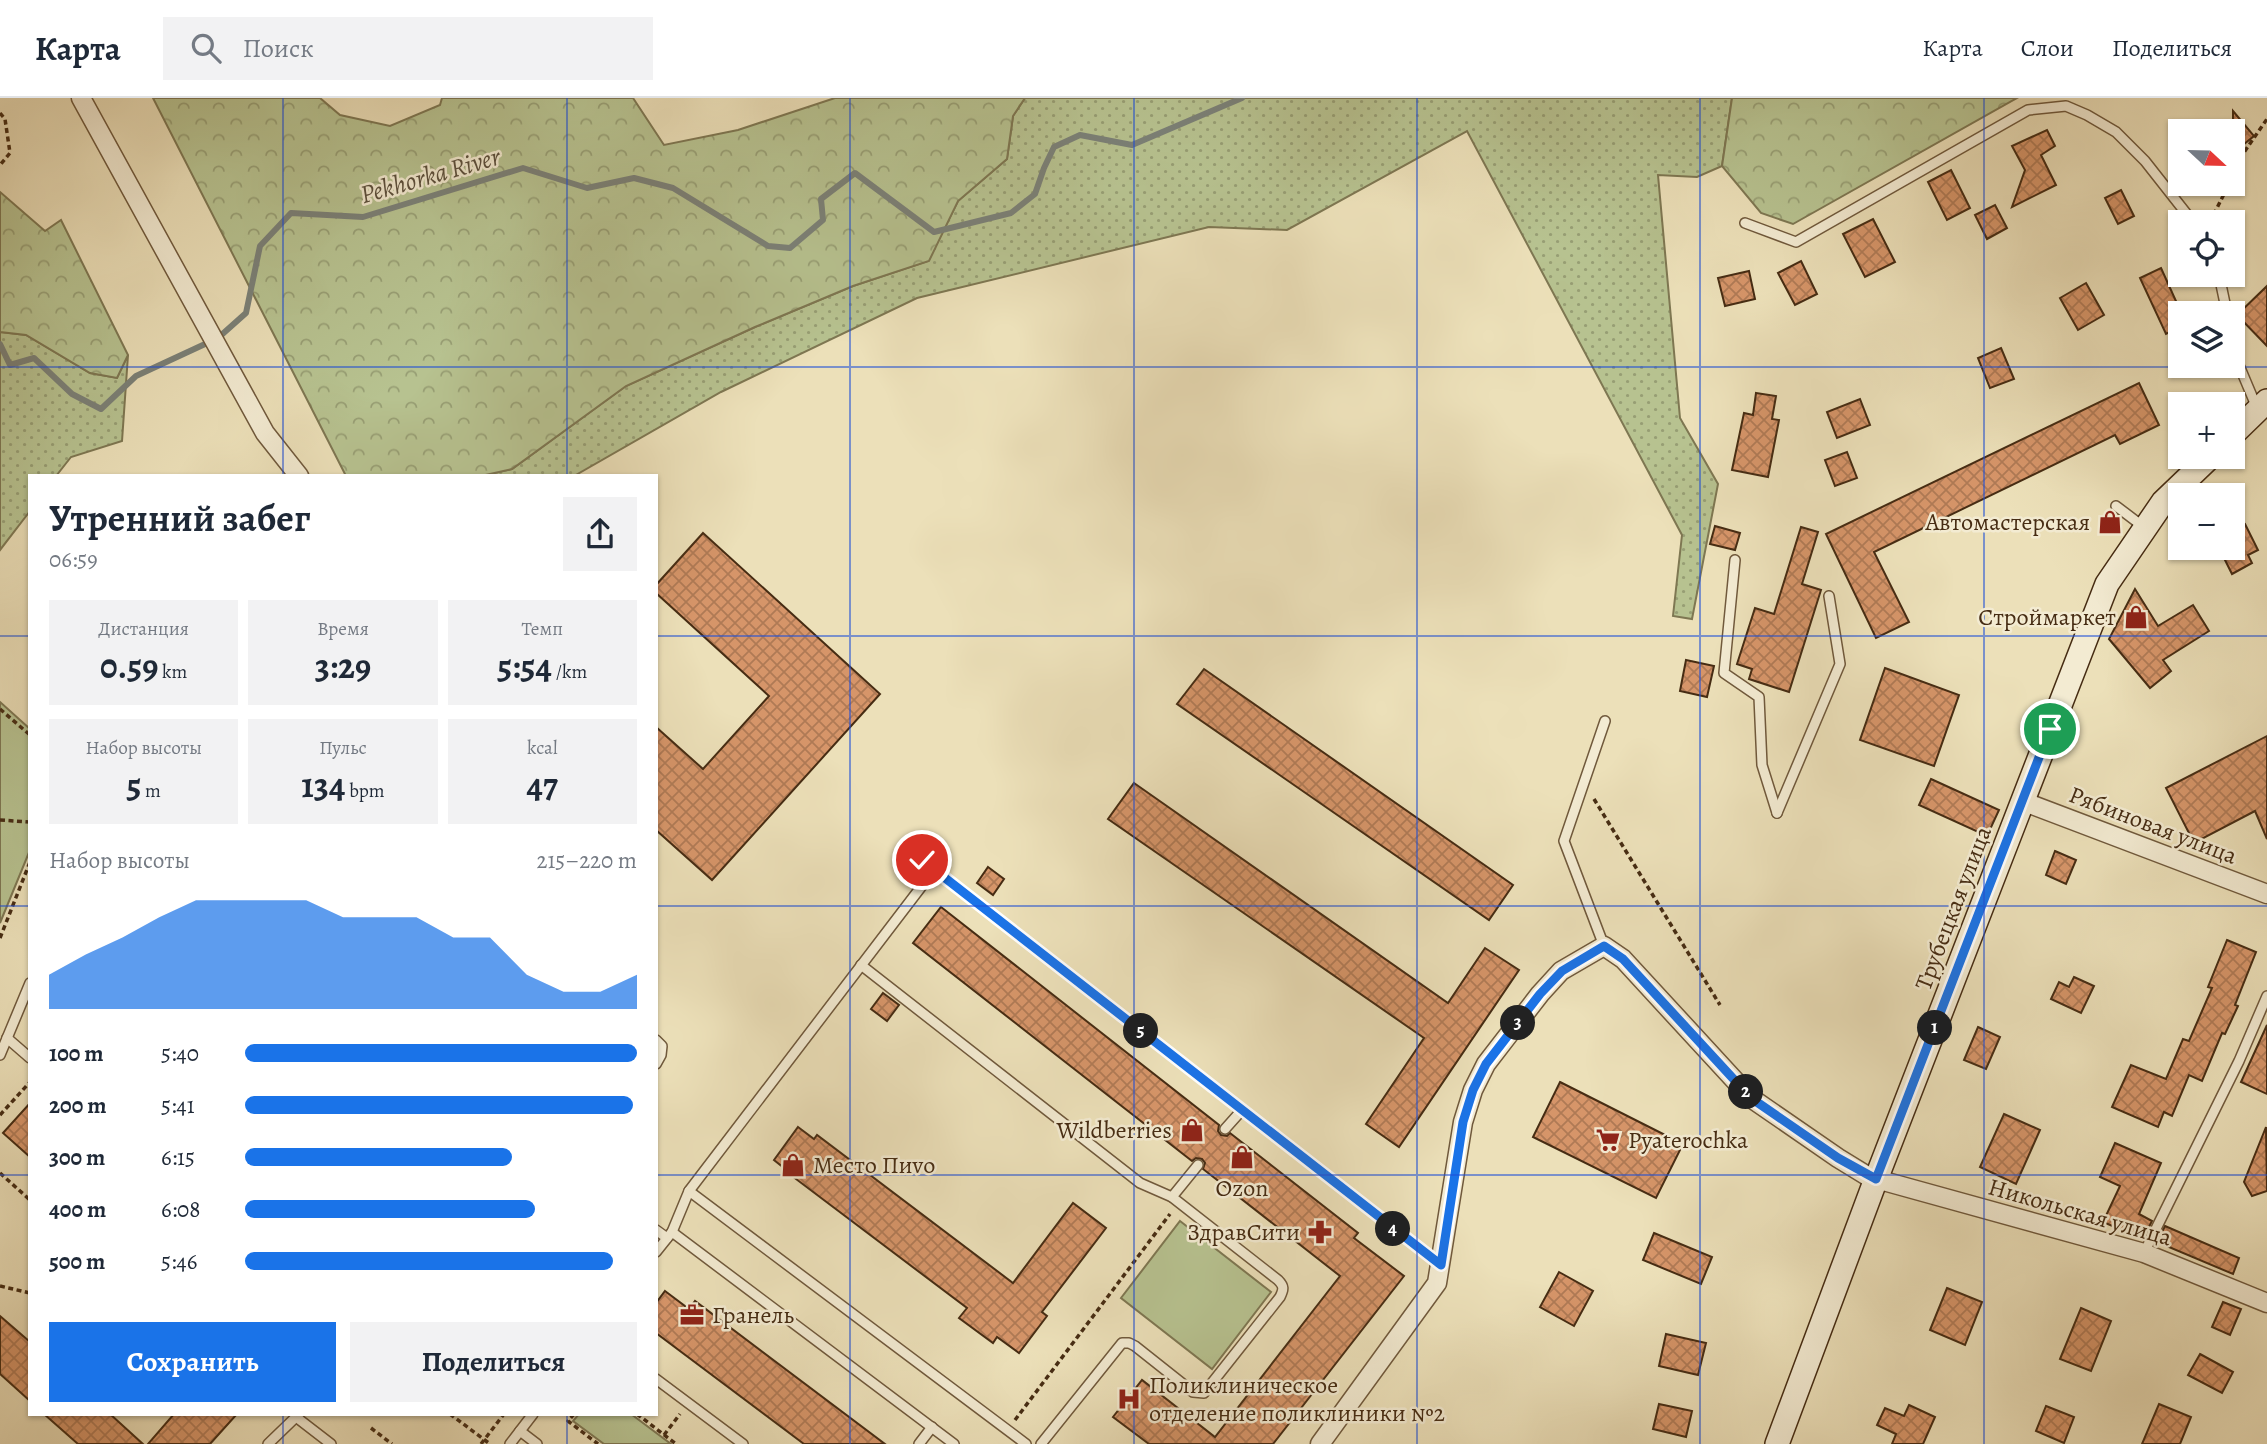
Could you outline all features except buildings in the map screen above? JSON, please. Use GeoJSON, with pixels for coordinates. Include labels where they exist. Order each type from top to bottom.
{"type":"FeatureCollection","features":[{"type":"Feature","properties":{"kind":"main road"},"geometry":{"type":"LineString","coordinates":[[2245,425],[2264,410]]}},
{"type":"Feature","properties":{"kind":"main road","name":"Трубецкая улица"},"geometry":{"type":"LineString","coordinates":[[1777,1444],[1876,1179],[2107,584],[2164,502],[2198,469]]}},
{"type":"Feature","properties":{"kind":"street"},"geometry":{"type":"LineString","coordinates":[[81,98],[265,433],[297,474]]}},
{"type":"Feature","properties":{"kind":"street","name":"Рябиновая улица"},"geometry":{"type":"LineString","coordinates":[[2022,801],[2267,894]]}},
{"type":"Feature","properties":{"kind":"street"},"geometry":{"type":"LineString","coordinates":[[1320,1444],[1437,1283],[1463,1122],[1473,1090],[1486,1064],[1540,994],[1562,971],[1604,946]]}},
{"type":"Feature","properties":{"kind":"street","name":"Никольская улица"},"geometry":{"type":"LineString","coordinates":[[1604,946],[1623,959],[1751,1098],[1838,1158],[1876,1179],[2144,1253],[2267,1303]]}},
{"type":"Feature","properties":{"kind":"lane"},"geometry":{"type":"LineString","coordinates":[[1745,223],[1796,242],[2028,110],[2066,106],[2116,132],[2146,161],[2184,210]]}},
{"type":"Feature","properties":{"kind":"lane"},"geometry":{"type":"LineString","coordinates":[[2245,374],[2264,410]]}},
{"type":"Feature","properties":{"kind":"lane"},"geometry":{"type":"LineString","coordinates":[[2116,506],[2145,528]]}},
{"type":"Feature","properties":{"kind":"lane"},"geometry":{"type":"LineString","coordinates":[[1735,559],[1724,673],[1759,697],[1762,765],[1777,813],[1840,664],[1829,596]]}},
{"type":"Feature","properties":{"kind":"lane"},"geometry":{"type":"LineString","coordinates":[[1604,946],[1564,841],[1605,721]]}},
{"type":"Feature","properties":{"kind":"lane"},"geometry":{"type":"LineString","coordinates":[[922,860],[1441,1265]]}},
{"type":"Feature","properties":{"kind":"lane"},"geometry":{"type":"LineString","coordinates":[[658,1250],[670,1235],[689,1191],[934,870]]}},
{"type":"Feature","properties":{"kind":"lane"},"geometry":{"type":"LineString","coordinates":[[861,965],[1140,1183],[1175,1200],[1283,1284],[1280,1297],[1204,1393],[1193,1392],[1135,1346],[1122,1343],[1041,1444]]}},
{"type":"Feature","properties":{"kind":"lane"},"geometry":{"type":"LineString","coordinates":[[0,1055],[28,988]]}},
{"type":"Feature","properties":{"kind":"lane"},"geometry":{"type":"LineString","coordinates":[[2144,1253],[2239,1061],[2267,996]]}},
{"type":"Feature","properties":{"kind":"lane"},"geometry":{"type":"LineString","coordinates":[[7,1038],[28,1056]]}},
{"type":"Feature","properties":{"kind":"lane"},"geometry":{"type":"LineString","coordinates":[[658,1042],[662,1046],[658,1060]]}},
{"type":"Feature","properties":{"kind":"lane"},"geometry":{"type":"LineString","coordinates":[[1225,1129],[1242,1110]]}},
{"type":"Feature","properties":{"kind":"lane"},"geometry":{"type":"LineString","coordinates":[[1175,1200],[1198,1165]]}},
{"type":"Feature","properties":{"kind":"lane"},"geometry":{"type":"LineString","coordinates":[[689,1191],[1026,1444]]}},
{"type":"Feature","properties":{"kind":"lane"},"geometry":{"type":"LineString","coordinates":[[658,1231],[670,1235],[954,1444]]}},
{"type":"Feature","properties":{"kind":"lane"},"geometry":{"type":"LineString","coordinates":[[658,1380],[743,1444]]}},
{"type":"Feature","properties":{"kind":"lane"},"geometry":{"type":"LineString","coordinates":[[268,1444],[298,1416],[331,1444]]}},
{"type":"Feature","properties":{"kind":"lane"},"geometry":{"type":"LineString","coordinates":[[510,1444],[531,1416]]}},
{"type":"Feature","properties":{"kind":"lane"},"geometry":{"type":"LineString","coordinates":[[919,1444],[932,1427]]}},
{"type":"Feature","properties":{"kind":"lane"},"geometry":{"type":"LineString","coordinates":[[520,1431],[537,1444]]}},
{"type":"Feature","properties":{"kind":"path"},"geometry":{"type":"LineString","coordinates":[[0,113],[5,119],[10,153],[0,165]]}},
{"type":"Feature","properties":{"kind":"path"},"geometry":{"type":"LineString","coordinates":[[2245,151],[2267,119]]}},
{"type":"Feature","properties":{"kind":"path"},"geometry":{"type":"LineString","coordinates":[[0,709],[28,733]]}},
{"type":"Feature","properties":{"kind":"path"},"geometry":{"type":"LineString","coordinates":[[1584,782],[1720,1005]]}},
{"type":"Feature","properties":{"kind":"path"},"geometry":{"type":"LineString","coordinates":[[0,820],[28,822]]}},
{"type":"Feature","properties":{"kind":"path"},"geometry":{"type":"LineString","coordinates":[[0,939],[28,867]]}},
{"type":"Feature","properties":{"kind":"path"},"geometry":{"type":"LineString","coordinates":[[0,1115],[28,1084]]}},
{"type":"Feature","properties":{"kind":"path"},"geometry":{"type":"LineString","coordinates":[[0,1173],[28,1197]]}},
{"type":"Feature","properties":{"kind":"path"},"geometry":{"type":"LineString","coordinates":[[1008,1430],[1175,1200]]}},
{"type":"Feature","properties":{"kind":"path"},"geometry":{"type":"LineString","coordinates":[[0,1286],[28,1293]]}},
{"type":"Feature","properties":{"kind":"path"},"geometry":{"type":"LineString","coordinates":[[664,1435],[688,1403]]}},
{"type":"Feature","properties":{"kind":"path"},"geometry":{"type":"LineString","coordinates":[[452,1416],[482,1442],[490,1444]]}},
{"type":"Feature","properties":{"kind":"path"},"geometry":{"type":"LineString","coordinates":[[482,1442],[502,1416]]}},
{"type":"Feature","properties":{"kind":"path"},"geometry":{"type":"LineString","coordinates":[[572,1416],[568,1422],[598,1444]]}},
{"type":"Feature","properties":{"kind":"path"},"geometry":{"type":"LineString","coordinates":[[640,1416],[676,1444]]}},
{"type":"Feature","properties":{"kind":"path"},"geometry":{"type":"LineString","coordinates":[[371,1428],[392,1444]]}},
{"type":"Feature","properties":{"kind":"green space"},"geometry":{"type":"Polygon","coordinates":[[[153,98],[320,98],[340,115],[390,126],[440,105],[442,98],[633,98],[664,145],[738,130],[835,98],[1025,98],[1013,116],[1007,159],[958,201],[929,261],[853,286],[626,386],[512,469],[490,474],[345,474],[153,98]]]}},
{"type":"Feature","properties":{"kind":"green space"},"geometry":{"type":"Polygon","coordinates":[[[1025,98],[1732,98],[1722,166],[1697,177],[1658,175],[1680,418],[1718,484],[1692,619],[1673,616],[1682,535],[1467,131],[1287,230],[1209,227],[917,298],[721,392],[578,474],[490,474],[512,469],[626,386],[853,286],[928,261],[958,201],[1007,159],[1013,116],[1025,98]]]}},
{"type":"Feature","properties":{"kind":"green space"},"geometry":{"type":"Polygon","coordinates":[[[1732,98],[2017,98],[1793,224],[1761,213],[1722,166],[1732,98]]]}},
{"type":"Feature","properties":{"kind":"green space"},"geometry":{"type":"Polygon","coordinates":[[[0,192],[45,231],[61,220],[128,355],[117,378],[90,373],[26,335],[0,332],[0,192]]]}},
{"type":"Feature","properties":{"kind":"green space"},"geometry":{"type":"Polygon","coordinates":[[[0,332],[26,335],[90,373],[117,378],[128,355],[122,441],[71,457],[58,474],[28,474],[28,514],[0,550],[0,332]]]}},
{"type":"Feature","properties":{"kind":"green space"},"geometry":{"type":"Polygon","coordinates":[[[0,702],[28,727],[28,855],[0,923],[0,702]]]}},
{"type":"Feature","properties":{"kind":"green space"},"geometry":{"type":"Polygon","coordinates":[[[1180,1221],[1271,1292],[1212,1369],[1121,1298],[1180,1221]]]}},
{"type":"Feature","properties":{"kind":"green space"},"geometry":{"type":"Polygon","coordinates":[[[577,1416],[634,1416],[671,1444],[604,1444],[573,1421],[577,1416]]]}},
{"type":"Feature","properties":{"kind":"waterway","name":"Pekhorka River"},"geometry":{"type":"LineString","coordinates":[[0,344],[10,365],[34,358],[72,394],[101,409],[136,376],[218,338],[246,313],[260,246],[291,213],[363,217],[523,168],[587,188],[634,178],[673,188],[768,246],[790,248],[823,220],[821,199],[855,173],[934,232],[1011,213],[1035,194],[1054,147],[1080,135],[1132,145],[1242,98]]}},
{"type":"Feature","properties":{"kind":"place","name":"Автомастерская"},"geometry":{"type":"Point","coordinates":[2110,522]}},
{"type":"Feature","properties":{"kind":"place","name":"Строймаркет"},"geometry":{"type":"Point","coordinates":[2136,617]}},
{"type":"Feature","properties":{"kind":"place","name":"Wildberries"},"geometry":{"type":"Point","coordinates":[1192,1130]}},
{"type":"Feature","properties":{"kind":"place","name":"Pyaterochka"},"geometry":{"type":"Point","coordinates":[1608,1140]}},
{"type":"Feature","properties":{"kind":"place","name":"Ozon"},"geometry":{"type":"Point","coordinates":[1242,1157]}},
{"type":"Feature","properties":{"kind":"place","name":"Место Пиvо"},"geometry":{"type":"Point","coordinates":[793,1165]}},
{"type":"Feature","properties":{"kind":"place","name":"ЗдравСити"},"geometry":{"type":"Point","coordinates":[1320,1232]}},
{"type":"Feature","properties":{"kind":"place","name":"Гранель"},"geometry":{"type":"Point","coordinates":[692,1315]}},
{"type":"Feature","properties":{"kind":"place","name":"Поликлиническое отделение поликлиники №2"},"geometry":{"type":"Point","coordinates":[1129,1399]}},
{"type":"Feature","properties":{"kind":"route"},"geometry":{"type":"LineString","coordinates":[[922,860],[1441,1265],[1463,1122],[1473,1090],[1486,1064],[1540,994],[1562,971],[1604,946],[1623,959],[1751,1098],[1838,1158],[1876,1179],[2050,729]]}}]}
